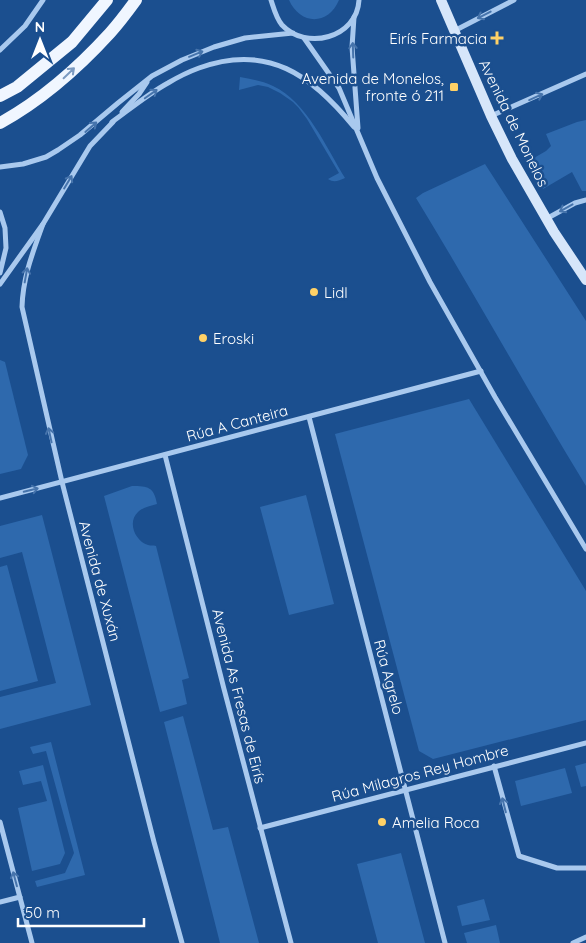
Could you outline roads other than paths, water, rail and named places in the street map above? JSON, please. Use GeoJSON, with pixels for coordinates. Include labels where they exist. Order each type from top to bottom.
{"type":"FeatureCollection","features":[{"type":"Feature","properties":{"kind":"main road"},"geometry":{"type":"LineString","coordinates":[[0,96],[17,87],[72,42],[107,0]]}},
{"type":"Feature","properties":{"kind":"main road"},"geometry":{"type":"LineString","coordinates":[[0,122],[31,104],[60,83],[110,33],[136,0]]}},
{"type":"Feature","properties":{"kind":"street"},"geometry":{"type":"LineString","coordinates":[[0,50],[26,26],[43,0]]}},
{"type":"Feature","properties":{"kind":"street"},"geometry":{"type":"LineString","coordinates":[[271,0],[275,13],[282,25],[304,38],[327,38],[338,33],[354,17],[359,0]]}},
{"type":"Feature","properties":{"kind":"street","name":"Avenida de Monelos"},"geometry":{"type":"LineString","coordinates":[[441,0],[491,116],[512,159],[546,219],[586,280]]}},
{"type":"Feature","properties":{"kind":"street"},"geometry":{"type":"LineString","coordinates":[[454,31],[514,0]]}},
{"type":"Feature","properties":{"kind":"street"},"geometry":{"type":"LineString","coordinates":[[354,17],[352,47],[359,133]]}},
{"type":"Feature","properties":{"kind":"street"},"geometry":{"type":"LineString","coordinates":[[0,167],[31,162],[46,157],[58,150],[80,135],[152,76],[182,60],[214,47],[245,38],[293,33]]}},
{"type":"Feature","properties":{"kind":"street"},"geometry":{"type":"LineString","coordinates":[[304,38],[339,88],[377,178],[426,274],[481,372],[586,550]]}},
{"type":"Feature","properties":{"kind":"street"},"geometry":{"type":"LineString","coordinates":[[112,122],[169,82],[190,72],[211,64],[237,59],[251,59],[279,65],[306,80],[339,109],[359,133]]}},
{"type":"Feature","properties":{"kind":"street"},"geometry":{"type":"LineString","coordinates":[[491,116],[586,74]]}},
{"type":"Feature","properties":{"kind":"street"},"geometry":{"type":"LineString","coordinates":[[0,284],[43,224],[90,146],[139,94],[152,76]]}},
{"type":"Feature","properties":{"kind":"street"},"geometry":{"type":"LineString","coordinates":[[546,219],[575,203],[586,200]]}},
{"type":"Feature","properties":{"kind":"street"},"geometry":{"type":"LineString","coordinates":[[0,212],[6,248],[0,273]]}},
{"type":"Feature","properties":{"kind":"street","name":"Avenida de Xuxán"},"geometry":{"type":"LineString","coordinates":[[43,224],[28,265],[22,306],[62,482],[154,842],[182,943]]}},
{"type":"Feature","properties":{"kind":"street","name":"Rúa A Canteira"},"geometry":{"type":"LineString","coordinates":[[0,498],[481,372]]}},
{"type":"Feature","properties":{"kind":"street","name":"Rúa Agrelo"},"geometry":{"type":"LineString","coordinates":[[309,417],[445,943]]}},
{"type":"Feature","properties":{"kind":"street","name":"Avenida As Fresas de Eirís"},"geometry":{"type":"LineString","coordinates":[[165,455],[291,943]]}},
{"type":"Feature","properties":{"kind":"street","name":"Rúa Milagros Rey Hombre"},"geometry":{"type":"LineString","coordinates":[[260,828],[586,743]]}},
{"type":"Feature","properties":{"kind":"street"},"geometry":{"type":"LineString","coordinates":[[494,766],[514,844],[519,856],[556,868],[586,868]]}},
{"type":"Feature","properties":{"kind":"street"},"geometry":{"type":"LineString","coordinates":[[0,822],[32,943]]}},
{"type":"Feature","properties":{"kind":"street"},"geometry":{"type":"LineString","coordinates":[[0,902],[20,897]]}},
{"type":"Feature","properties":{"kind":"street"},"geometry":{"type":"LineString","coordinates":[[574,943],[586,937]]}},
{"type":"Feature","properties":{"kind":"place","name":"Eirís Farmacia"},"geometry":{"type":"Point","coordinates":[497,38]}},
{"type":"Feature","properties":{"kind":"place","name":"Avenida de Monelos, fronte ó 211"},"geometry":{"type":"Point","coordinates":[454,87]}},
{"type":"Feature","properties":{"kind":"place","name":"Lidl"},"geometry":{"type":"Point","coordinates":[314,292]}},
{"type":"Feature","properties":{"kind":"place","name":"Eroski"},"geometry":{"type":"Point","coordinates":[203,338]}},
{"type":"Feature","properties":{"kind":"place","name":"Amelia Roca"},"geometry":{"type":"Point","coordinates":[382,822]}}]}
